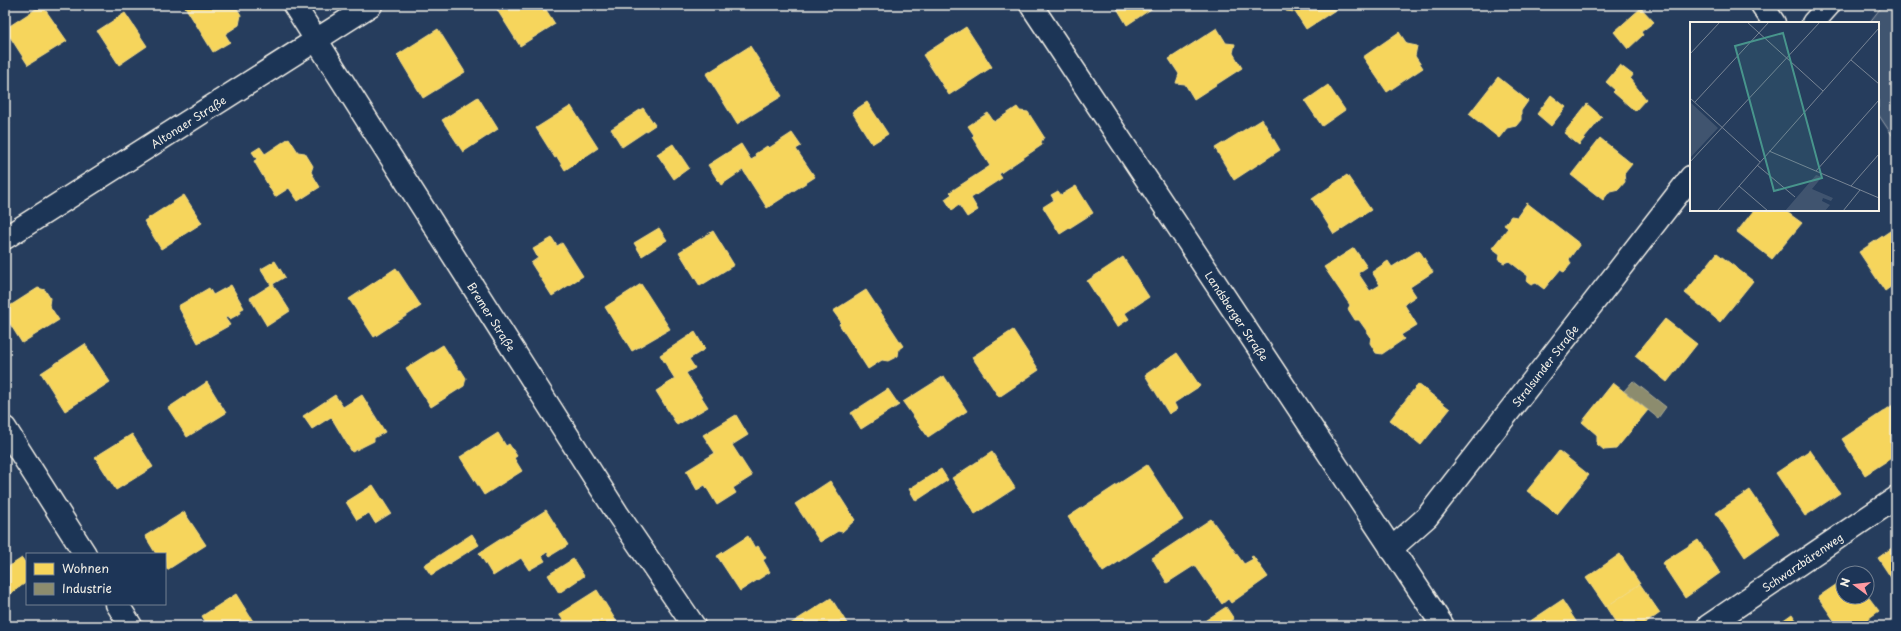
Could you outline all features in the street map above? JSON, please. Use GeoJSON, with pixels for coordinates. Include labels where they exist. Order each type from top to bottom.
{"type":"FeatureCollection","features":[{"type":"Feature","properties":{"kind":"street","name":"Bremer Straße"},"geometry":{"type":"LineString","coordinates":[[294,5],[616,513],[694,626]]}},
{"type":"Feature","properties":{"kind":"street","name":"Altonaer Straße"},"geometry":{"type":"LineString","coordinates":[[5,238],[371,5]]}},
{"type":"Feature","properties":{"kind":"street","name":"Landsberger Straße"},"geometry":{"type":"LineString","coordinates":[[1031,5],[1443,626]]}},
{"type":"Feature","properties":{"kind":"street"},"geometry":{"type":"LineString","coordinates":[[1762,5],[1773,22]]}},
{"type":"Feature","properties":{"kind":"street"},"geometry":{"type":"LineString","coordinates":[[1814,22],[1829,5]]}},
{"type":"Feature","properties":{"kind":"street","name":"Stralsunder Straße"},"geometry":{"type":"LineString","coordinates":[[1391,549],[1427,517],[1690,178]]}},
{"type":"Feature","properties":{"kind":"street"},"geometry":{"type":"LineString","coordinates":[[5,428],[84,553]]}},
{"type":"Feature","properties":{"kind":"street","name":"Schwarzbärenweg"},"geometry":{"type":"LineString","coordinates":[[1708,626],[1896,498]]}},
{"type":"Feature","properties":{"kind":"street"},"geometry":{"type":"LineString","coordinates":[[118,605],[131,626]]}},
{"type":"Feature","properties":{"kind":"shaded area"},"geometry":{"type":"Polygon","coordinates":[[[1883,5],[1891,5],[1896,13],[1896,141],[1879,116],[1879,22],[1870,22],[1883,5]]]}},
{"type":"Feature","properties":{"kind":"building: Wohnen"},"geometry":{"type":"Polygon","coordinates":[[[42,5],[67,41],[28,65],[5,29],[42,5]]]}},
{"type":"Feature","properties":{"kind":"building: Wohnen"},"geometry":{"type":"Polygon","coordinates":[[[184,5],[235,5],[241,15],[239,25],[225,34],[230,42],[213,52],[184,5]]]}},
{"type":"Feature","properties":{"kind":"building: Wohnen"},"geometry":{"type":"Polygon","coordinates":[[[494,5],[543,5],[555,24],[520,46],[494,5]]]}},
{"type":"Feature","properties":{"kind":"building: Wohnen"},"geometry":{"type":"Polygon","coordinates":[[[1115,5],[1157,5],[1127,25],[1115,5]]]}},
{"type":"Feature","properties":{"kind":"building: Wohnen"},"geometry":{"type":"Polygon","coordinates":[[[1287,5],[1343,5],[1306,29],[1295,12],[1286,11],[1287,5]]]}},
{"type":"Feature","properties":{"kind":"building: Wohnen"},"geometry":{"type":"Polygon","coordinates":[[[1641,8],[1654,22],[1641,32],[1643,35],[1628,49],[1614,32],[1641,8]]]}},
{"type":"Feature","properties":{"kind":"building: Wohnen"},"geometry":{"type":"Polygon","coordinates":[[[125,13],[147,46],[119,65],[97,31],[125,13]]]}},
{"type":"Feature","properties":{"kind":"building: Wohnen"},"geometry":{"type":"Polygon","coordinates":[[[966,27],[992,67],[949,95],[923,55],[966,27]]]}},
{"type":"Feature","properties":{"kind":"building: Wohnen"},"geometry":{"type":"Polygon","coordinates":[[[1217,28],[1226,43],[1235,44],[1233,53],[1242,68],[1194,99],[1185,84],[1176,83],[1179,74],[1169,59],[1217,28]]]}},
{"type":"Feature","properties":{"kind":"building: Wohnen"},"geometry":{"type":"Polygon","coordinates":[[[438,29],[465,72],[423,98],[397,55],[438,29]]]}},
{"type":"Feature","properties":{"kind":"building: Wohnen"},"geometry":{"type":"Polygon","coordinates":[[[1399,32],[1407,44],[1417,46],[1415,56],[1423,68],[1387,92],[1363,57],[1399,32]]]}},
{"type":"Feature","properties":{"kind":"building: Wohnen"},"geometry":{"type":"Polygon","coordinates":[[[750,46],[782,96],[737,124],[706,74],[750,46]]]}},
{"type":"Feature","properties":{"kind":"building: Wohnen"},"geometry":{"type":"Polygon","coordinates":[[[1620,65],[1633,75],[1630,79],[1646,99],[1635,111],[1613,92],[1615,90],[1606,82],[1620,65]]]}},
{"type":"Feature","properties":{"kind":"building: Wohnen"},"geometry":{"type":"Polygon","coordinates":[[[1498,77],[1528,101],[1521,111],[1521,120],[1516,126],[1507,128],[1499,138],[1469,114],[1498,77]]]}},
{"type":"Feature","properties":{"kind":"building: Wohnen"},"geometry":{"type":"Polygon","coordinates":[[[1328,85],[1345,110],[1322,126],[1305,101],[1328,85]]]}},
{"type":"Feature","properties":{"kind":"building: Wohnen"},"geometry":{"type":"Polygon","coordinates":[[[1551,95],[1566,107],[1551,126],[1537,114],[1551,95]]]}},
{"type":"Feature","properties":{"kind":"building: Wohnen"},"geometry":{"type":"Polygon","coordinates":[[[478,97],[498,129],[463,152],[442,120],[478,97]]]}},
{"type":"Feature","properties":{"kind":"building: Wohnen"},"geometry":{"type":"Polygon","coordinates":[[[867,102],[888,134],[872,144],[852,112],[867,102]]]}},
{"type":"Feature","properties":{"kind":"building: Wohnen"},"geometry":{"type":"Polygon","coordinates":[[[1587,104],[1602,117],[1579,145],[1564,133],[1587,104]]]}},
{"type":"Feature","properties":{"kind":"building: Wohnen"},"geometry":{"type":"Polygon","coordinates":[[[571,106],[598,148],[565,170],[557,157],[555,158],[536,128],[571,106]]]}},
{"type":"Feature","properties":{"kind":"building: Wohnen"},"geometry":{"type":"Polygon","coordinates":[[[1017,107],[1020,111],[1028,112],[1044,137],[1041,142],[1042,145],[999,174],[1002,178],[971,198],[978,210],[967,217],[959,205],[952,210],[945,199],[952,194],[950,192],[990,166],[972,137],[974,135],[968,126],[988,113],[994,122],[1017,107]]]}},
{"type":"Feature","properties":{"kind":"building: Wohnen"},"geometry":{"type":"Polygon","coordinates":[[[643,108],[655,125],[622,147],[611,129],[643,108]]]}},
{"type":"Feature","properties":{"kind":"building: Wohnen"},"geometry":{"type":"Polygon","coordinates":[[[5,116],[10,124],[5,127],[5,116]]]}},
{"type":"Feature","properties":{"kind":"building: Wohnen"},"geometry":{"type":"Polygon","coordinates":[[[1262,119],[1280,150],[1234,180],[1215,148],[1262,119]]]}},
{"type":"Feature","properties":{"kind":"building: Wohnen"},"geometry":{"type":"Polygon","coordinates":[[[792,133],[801,146],[796,149],[815,177],[767,208],[743,170],[721,185],[708,165],[741,144],[751,160],[756,157],[755,154],[767,146],[769,148],[792,133]]]}},
{"type":"Feature","properties":{"kind":"building: Wohnen"},"geometry":{"type":"Polygon","coordinates":[[[289,138],[298,152],[305,153],[313,166],[311,172],[320,187],[298,201],[289,188],[275,197],[254,161],[257,159],[252,152],[260,147],[265,154],[289,138]]]}},
{"type":"Feature","properties":{"kind":"building: Wohnen"},"geometry":{"type":"Polygon","coordinates":[[[1600,138],[1632,164],[1624,174],[1625,182],[1619,189],[1610,191],[1603,200],[1571,175],[1600,138]]]}},
{"type":"Feature","properties":{"kind":"building: Wohnen"},"geometry":{"type":"Polygon","coordinates":[[[673,144],[689,168],[674,179],[657,154],[673,144]]]}},
{"type":"Feature","properties":{"kind":"building: Wohnen"},"geometry":{"type":"Polygon","coordinates":[[[1347,175],[1371,210],[1334,234],[1312,199],[1347,175]]]}},
{"type":"Feature","properties":{"kind":"building: Wohnen"},"geometry":{"type":"Polygon","coordinates":[[[1076,186],[1093,213],[1060,234],[1043,207],[1054,200],[1051,195],[1058,191],[1061,195],[1076,186]]]}},
{"type":"Feature","properties":{"kind":"building: Wohnen"},"geometry":{"type":"Polygon","coordinates":[[[184,195],[202,223],[161,249],[144,221],[184,195]]]}},
{"type":"Feature","properties":{"kind":"building: Wohnen"},"geometry":{"type":"Polygon","coordinates":[[[1527,203],[1580,244],[1569,259],[1571,264],[1564,272],[1560,270],[1544,289],[1536,283],[1531,285],[1527,282],[1528,276],[1509,261],[1504,263],[1499,260],[1500,254],[1492,248],[1508,228],[1504,225],[1511,216],[1517,217],[1527,203]]]}},
{"type":"Feature","properties":{"kind":"building: Wohnen"},"geometry":{"type":"Polygon","coordinates":[[[1753,211],[1785,211],[1802,223],[1772,259],[1737,232],[1753,211]]]}},
{"type":"Feature","properties":{"kind":"building: Wohnen"},"geometry":{"type":"Polygon","coordinates":[[[1896,227],[1896,283],[1885,291],[1859,252],[1896,227]]]}},
{"type":"Feature","properties":{"kind":"building: Wohnen"},"geometry":{"type":"Polygon","coordinates":[[[659,228],[667,240],[642,256],[634,243],[659,228]]]}},
{"type":"Feature","properties":{"kind":"building: Wohnen"},"geometry":{"type":"Polygon","coordinates":[[[713,231],[734,265],[700,286],[679,252],[713,231]]]}},
{"type":"Feature","properties":{"kind":"building: Wohnen"},"geometry":{"type":"Polygon","coordinates":[[[552,238],[557,246],[562,243],[583,276],[552,296],[531,263],[538,258],[533,249],[552,238]]]}},
{"type":"Feature","properties":{"kind":"building: Wohnen"},"geometry":{"type":"Polygon","coordinates":[[[1354,248],[1367,267],[1358,273],[1370,291],[1380,285],[1372,272],[1388,261],[1392,267],[1419,250],[1433,272],[1410,287],[1416,296],[1404,304],[1417,325],[1401,335],[1404,339],[1382,354],[1376,353],[1370,343],[1371,337],[1359,320],[1355,320],[1348,309],[1350,305],[1324,267],[1354,248]]]}},
{"type":"Feature","properties":{"kind":"building: Wohnen"},"geometry":{"type":"Polygon","coordinates":[[[1717,253],[1753,281],[1720,322],[1685,293],[1717,253]]]}},
{"type":"Feature","properties":{"kind":"building: Wohnen"},"geometry":{"type":"Polygon","coordinates":[[[1123,257],[1149,297],[1125,313],[1129,319],[1117,327],[1087,281],[1123,257]]]}},
{"type":"Feature","properties":{"kind":"building: Wohnen"},"geometry":{"type":"Polygon","coordinates":[[[275,261],[285,277],[273,284],[290,311],[267,326],[250,298],[271,285],[261,269],[275,261]]]}},
{"type":"Feature","properties":{"kind":"building: Wohnen"},"geometry":{"type":"Polygon","coordinates":[[[396,268],[421,306],[374,337],[349,299],[396,268]]]}},
{"type":"Feature","properties":{"kind":"building: Wohnen"},"geometry":{"type":"Polygon","coordinates":[[[641,284],[670,329],[632,351],[605,307],[641,284]]]}},
{"type":"Feature","properties":{"kind":"building: Wohnen"},"geometry":{"type":"Polygon","coordinates":[[[231,285],[244,308],[240,310],[241,313],[230,319],[229,316],[225,318],[230,325],[198,343],[178,306],[209,288],[213,295],[231,285]]]}},
{"type":"Feature","properties":{"kind":"building: Wohnen"},"geometry":{"type":"Polygon","coordinates":[[[38,288],[45,290],[50,298],[49,305],[59,320],[22,343],[5,316],[5,309],[38,288]]]}},
{"type":"Feature","properties":{"kind":"building: Wohnen"},"geometry":{"type":"Polygon","coordinates":[[[866,290],[903,346],[899,349],[898,356],[888,361],[882,360],[868,369],[839,324],[841,322],[833,311],[866,290]]]}},
{"type":"Feature","properties":{"kind":"building: Wohnen"},"geometry":{"type":"Polygon","coordinates":[[[1665,319],[1697,344],[1667,382],[1635,356],[1665,319]]]}},
{"type":"Feature","properties":{"kind":"building: Wohnen"},"geometry":{"type":"Polygon","coordinates":[[[1013,330],[1039,370],[999,397],[972,357],[1013,330]]]}},
{"type":"Feature","properties":{"kind":"building: Wohnen"},"geometry":{"type":"Polygon","coordinates":[[[695,332],[705,349],[689,359],[695,368],[686,373],[708,407],[677,425],[656,391],[675,379],[660,355],[695,332]]]}},
{"type":"Feature","properties":{"kind":"building: Wohnen"},"geometry":{"type":"Polygon","coordinates":[[[85,344],[110,382],[65,411],[41,373],[85,344]]]}},
{"type":"Feature","properties":{"kind":"building: Wohnen"},"geometry":{"type":"Polygon","coordinates":[[[443,345],[466,378],[464,386],[431,407],[406,368],[443,345]]]}},
{"type":"Feature","properties":{"kind":"building: Wohnen"},"geometry":{"type":"Polygon","coordinates":[[[1177,353],[1200,386],[1174,403],[1177,409],[1169,414],[1145,375],[1177,353]]]}},
{"type":"Feature","properties":{"kind":"building: Wohnen"},"geometry":{"type":"Polygon","coordinates":[[[944,376],[967,411],[928,437],[903,402],[944,376]]]}},
{"type":"Feature","properties":{"kind":"building: Wohnen"},"geometry":{"type":"Polygon","coordinates":[[[207,382],[226,413],[187,437],[168,408],[207,382]]]}},
{"type":"Feature","properties":{"kind":"building: Wohnen"},"geometry":{"type":"Polygon","coordinates":[[[1613,383],[1648,410],[1616,449],[1604,450],[1597,444],[1597,435],[1582,422],[1613,383]]]}},
{"type":"Feature","properties":{"kind":"building: Wohnen"},"geometry":{"type":"Polygon","coordinates":[[[1418,384],[1450,409],[1421,445],[1390,420],[1418,384]]]}},
{"type":"Feature","properties":{"kind":"building: Wohnen"},"geometry":{"type":"Polygon","coordinates":[[[888,389],[899,405],[861,429],[851,413],[888,389]]]}},
{"type":"Feature","properties":{"kind":"building: Wohnen"},"geometry":{"type":"Polygon","coordinates":[[[335,395],[343,407],[362,395],[385,432],[374,438],[374,441],[352,452],[331,417],[312,429],[303,416],[335,395]]]}},
{"type":"Feature","properties":{"kind":"building: Wohnen"},"geometry":{"type":"Polygon","coordinates":[[[1896,403],[1896,455],[1865,475],[1842,439],[1896,403]]]}},
{"type":"Feature","properties":{"kind":"building: Wohnen"},"geometry":{"type":"Polygon","coordinates":[[[736,415],[748,435],[732,445],[752,476],[733,488],[736,493],[717,505],[705,485],[697,490],[686,471],[715,453],[703,435],[736,415]]]}},
{"type":"Feature","properties":{"kind":"building: Wohnen"},"geometry":{"type":"Polygon","coordinates":[[[498,433],[506,446],[509,444],[517,456],[514,458],[522,471],[484,495],[460,457],[498,433]]]}},
{"type":"Feature","properties":{"kind":"building: Wohnen"},"geometry":{"type":"Polygon","coordinates":[[[132,434],[153,467],[116,490],[95,457],[132,434]]]}},
{"type":"Feature","properties":{"kind":"building: Wohnen"},"geometry":{"type":"Polygon","coordinates":[[[1810,450],[1840,493],[1805,516],[1776,473],[1810,450]]]}},
{"type":"Feature","properties":{"kind":"building: Wohnen"},"geometry":{"type":"Polygon","coordinates":[[[1559,451],[1589,475],[1557,514],[1527,491],[1559,451]]]}},
{"type":"Feature","properties":{"kind":"building: Wohnen"},"geometry":{"type":"Polygon","coordinates":[[[992,452],[1015,488],[975,514],[952,478],[992,452]]]}},
{"type":"Feature","properties":{"kind":"building: Wohnen"},"geometry":{"type":"Polygon","coordinates":[[[1147,465],[1183,520],[1103,572],[1068,517],[1147,465]]]}},
{"type":"Feature","properties":{"kind":"building: Wohnen"},"geometry":{"type":"Polygon","coordinates":[[[941,469],[948,480],[916,501],[909,489],[941,469]]]}},
{"type":"Feature","properties":{"kind":"building: Wohnen"},"geometry":{"type":"Polygon","coordinates":[[[830,481],[855,520],[842,532],[838,531],[820,542],[795,504],[830,481]]]}},
{"type":"Feature","properties":{"kind":"building: Wohnen"},"geometry":{"type":"Polygon","coordinates":[[[373,485],[391,513],[375,523],[369,513],[357,520],[346,502],[373,485]]]}},
{"type":"Feature","properties":{"kind":"building: Wohnen"},"geometry":{"type":"Polygon","coordinates":[[[1750,490],[1779,533],[1745,557],[1716,513],[1750,490]]]}},
{"type":"Feature","properties":{"kind":"building: Wohnen"},"geometry":{"type":"Polygon","coordinates":[[[546,510],[568,545],[550,556],[547,552],[542,556],[545,561],[529,570],[521,558],[493,576],[479,553],[546,510]]]}},
{"type":"Feature","properties":{"kind":"building: Wohnen"},"geometry":{"type":"Polygon","coordinates":[[[184,512],[206,545],[167,570],[166,553],[155,553],[145,536],[184,512]]]}},
{"type":"Feature","properties":{"kind":"building: Wohnen"},"geometry":{"type":"Polygon","coordinates":[[[1211,519],[1244,564],[1253,559],[1251,557],[1253,556],[1268,577],[1231,603],[1228,599],[1222,604],[1195,565],[1167,583],[1152,558],[1211,519]]]}},
{"type":"Feature","properties":{"kind":"building: Wohnen"},"geometry":{"type":"Polygon","coordinates":[[[472,534],[479,545],[431,575],[424,565],[472,534]]]}},
{"type":"Feature","properties":{"kind":"building: Wohnen"},"geometry":{"type":"Polygon","coordinates":[[[748,536],[755,548],[758,546],[766,558],[763,560],[770,572],[740,591],[717,556],[748,536]]]}},
{"type":"Feature","properties":{"kind":"building: Wohnen"},"geometry":{"type":"Polygon","coordinates":[[[1698,540],[1720,573],[1685,598],[1662,563],[1698,540]]]}},
{"type":"Feature","properties":{"kind":"building: Wohnen"},"geometry":{"type":"Polygon","coordinates":[[[1896,545],[1896,585],[1878,558],[1896,545]]]}},
{"type":"Feature","properties":{"kind":"building: Wohnen"},"geometry":{"type":"Polygon","coordinates":[[[1620,554],[1640,584],[1606,607],[1586,578],[1620,554]]]}},
{"type":"Feature","properties":{"kind":"building: Wohnen"},"geometry":{"type":"Polygon","coordinates":[[[22,558],[26,564],[26,583],[5,597],[5,569],[22,558]]]}},
{"type":"Feature","properties":{"kind":"building: Wohnen"},"geometry":{"type":"Polygon","coordinates":[[[573,559],[584,576],[559,593],[548,575],[573,559]]]}},
{"type":"Feature","properties":{"kind":"building: Wohnen"},"geometry":{"type":"Polygon","coordinates":[[[1640,584],[1660,613],[1642,626],[1618,626],[1606,607],[1640,584]]]}},
{"type":"Feature","properties":{"kind":"building: Wohnen"},"geometry":{"type":"Polygon","coordinates":[[[1835,585],[1835,605],[1874,605],[1879,611],[1869,618],[1868,626],[1838,626],[1818,597],[1835,585]]]}},
{"type":"Feature","properties":{"kind":"building: Wohnen"},"geometry":{"type":"Polygon","coordinates":[[[597,590],[618,624],[614,626],[567,626],[559,614],[597,590]]]}},
{"type":"Feature","properties":{"kind":"building: Wohnen"},"geometry":{"type":"Polygon","coordinates":[[[236,594],[256,626],[208,626],[202,616],[236,594]]]}},
{"type":"Feature","properties":{"kind":"building: Wohnen"},"geometry":{"type":"Polygon","coordinates":[[[831,598],[848,625],[787,626],[831,598]]]}},
{"type":"Feature","properties":{"kind":"building: Wohnen"},"geometry":{"type":"Polygon","coordinates":[[[1562,600],[1579,626],[1527,626],[1526,624],[1562,600]]]}},
{"type":"Feature","properties":{"kind":"building: Wohnen"},"geometry":{"type":"Polygon","coordinates":[[[1226,607],[1234,619],[1223,626],[1201,626],[1200,624],[1226,607]]]}},
{"type":"Feature","properties":{"kind":"building: Wohnen"},"geometry":{"type":"Polygon","coordinates":[[[1792,614],[1800,626],[1775,626],[1792,614]]]}},
{"type":"Feature","properties":{"kind":"building: Industrie"},"geometry":{"type":"Polygon","coordinates":[[[1633,381],[1666,407],[1658,418],[1624,391],[1633,381]]]}}]}
